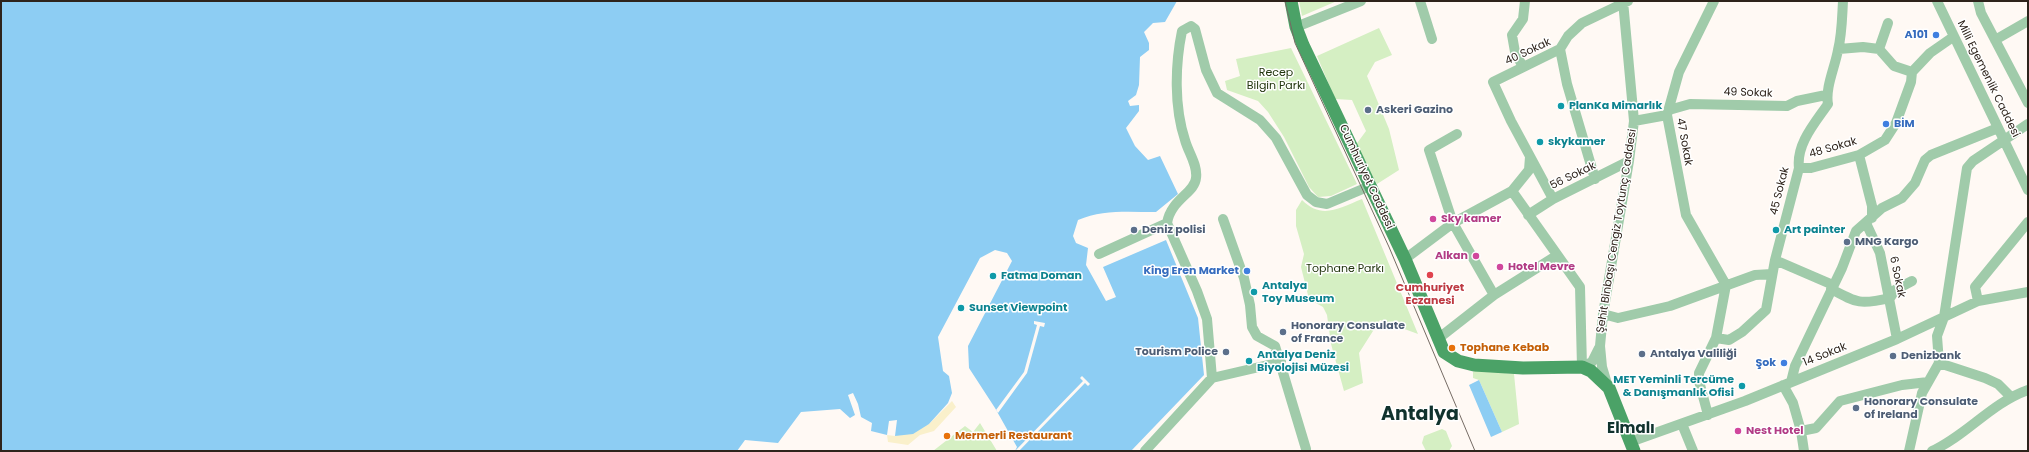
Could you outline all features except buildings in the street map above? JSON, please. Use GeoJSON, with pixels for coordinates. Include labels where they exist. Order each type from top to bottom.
{"type":"FeatureCollection","features":[{"type":"Feature","properties":{"kind":"main road","name":"Cumhuriyet Caddesi"},"geometry":{"type":"LineString","coordinates":[[1291,1],[1296,27],[1405,259],[1444,352],[1458,361],[1474,365],[1523,368],[1582,367]]}},
{"type":"Feature","properties":{"kind":"main road","name":"Şehit Binbaşı Cengiz Toytunç Caddesi"},"geometry":{"type":"LineString","coordinates":[[1582,367],[1597,375],[1609,388],[1632,446]]}},
{"type":"Feature","properties":{"kind":"street"},"geometry":{"type":"LineString","coordinates":[[1296,27],[1361,1]]}},
{"type":"Feature","properties":{"kind":"street"},"geometry":{"type":"LineString","coordinates":[[1420,1],[1432,39]]}},
{"type":"Feature","properties":{"kind":"street"},"geometry":{"type":"LineString","coordinates":[[1523,67],[1516,52],[1512,35],[1523,19],[1526,1]]}},
{"type":"Feature","properties":{"kind":"street","name":"47 Sokak"},"geometry":{"type":"LineString","coordinates":[[1714,1],[1679,72],[1668,113],[1686,215],[1726,285]]}},
{"type":"Feature","properties":{"kind":"street","name":"45 Sokak"},"geometry":{"type":"LineString","coordinates":[[1716,338],[1729,340],[1742,332],[1766,310],[1775,260],[1799,168],[1798,158],[1804,141],[1828,104],[1826,95],[1834,72],[1839,49],[1843,1]]}},
{"type":"Feature","properties":{"kind":"street","name":"Milli Egemenlik Caddesi"},"geometry":{"type":"LineString","coordinates":[[1937,1],[2028,190]]}},
{"type":"Feature","properties":{"kind":"street"},"geometry":{"type":"LineString","coordinates":[[1978,1],[1981,13],[2028,103]]}},
{"type":"Feature","properties":{"kind":"street","name":"40 Sokak"},"geometry":{"type":"LineString","coordinates":[[1530,157],[1493,82],[1560,49],[1568,36],[1582,23],[1625,2]]}},
{"type":"Feature","properties":{"kind":"street","name":"Şehit Binbaşı Cengiz Toytunç Caddesi"},"geometry":{"type":"LineString","coordinates":[[1609,388],[1603,371],[1600,346],[1603,314],[1629,161],[1634,121],[1625,2]]}},
{"type":"Feature","properties":{"kind":"street"},"geometry":{"type":"LineString","coordinates":[[1995,40],[2028,21]]}},
{"type":"Feature","properties":{"kind":"street"},"geometry":{"type":"LineString","coordinates":[[1879,49],[1888,22]]}},
{"type":"Feature","properties":{"kind":"street"},"geometry":{"type":"LineString","coordinates":[[1212,378],[1207,319],[1197,291],[1167,223],[1169,214],[1174,205],[1194,185],[1196,178],[1194,163],[1184,140],[1178,103],[1176,72],[1182,31],[1191,26],[1195,30],[1206,70],[1217,93],[1242,108],[1264,124],[1276,138],[1307,195],[1316,202],[1327,204],[1370,186]]}},
{"type":"Feature","properties":{"kind":"street"},"geometry":{"type":"LineString","coordinates":[[1839,49],[1863,47],[1879,49],[1894,66],[1912,72],[1930,52],[1953,36]]}},
{"type":"Feature","properties":{"kind":"street"},"geometry":{"type":"LineString","coordinates":[[1560,49],[1567,84],[1595,179]]}},
{"type":"Feature","properties":{"kind":"street","name":"48 Sokak"},"geometry":{"type":"LineString","coordinates":[[1799,168],[1811,168],[1859,155],[1885,140],[1896,123],[1912,82],[1912,72]]}},
{"type":"Feature","properties":{"kind":"street","name":"49 Sokak"},"geometry":{"type":"LineString","coordinates":[[1634,121],[1668,113],[1690,104],[1787,106],[1797,101],[1826,95]]}},
{"type":"Feature","properties":{"kind":"street"},"geometry":{"type":"LineString","coordinates":[[1909,451],[1922,393],[1939,363],[1937,336],[1938,328],[1944,317],[1966,168],[1973,161],[2005,141],[2028,124]]}},
{"type":"Feature","properties":{"kind":"street"},"geometry":{"type":"LineString","coordinates":[[1804,451],[1801,431],[1787,383],[1848,253],[1851,241],[1856,231],[1882,208],[1902,198],[1915,183],[1925,160],[1931,155],[1998,128]]}},
{"type":"Feature","properties":{"kind":"street"},"geometry":{"type":"LineString","coordinates":[[1457,134],[1429,150],[1453,223],[1494,295]]}},
{"type":"Feature","properties":{"kind":"street","name":"6 Sokak"},"geometry":{"type":"LineString","coordinates":[[1859,155],[1872,206],[1869,221],[1880,253],[1897,339]]}},
{"type":"Feature","properties":{"kind":"street"},"geometry":{"type":"LineString","coordinates":[[1405,259],[1453,223],[1512,191],[1529,170],[1530,157]]}},
{"type":"Feature","properties":{"kind":"street"},"geometry":{"type":"LineString","coordinates":[[1530,157],[1553,199]]}},
{"type":"Feature","properties":{"kind":"street","name":"56 Sokak"},"geometry":{"type":"LineString","coordinates":[[1528,215],[1553,199],[1629,161]]}},
{"type":"Feature","properties":{"kind":"street"},"geometry":{"type":"LineString","coordinates":[[1512,191],[1556,256],[1580,287],[1582,367],[1592,362],[1600,346]]}},
{"type":"Feature","properties":{"kind":"street"},"geometry":{"type":"LineString","coordinates":[[1223,219],[1244,278],[1250,304],[1252,327],[1257,336],[1275,346],[1308,450]]}},
{"type":"Feature","properties":{"kind":"street"},"geometry":{"type":"LineString","coordinates":[[1978,301],[1975,287],[2028,222]]}},
{"type":"Feature","properties":{"kind":"street"},"geometry":{"type":"LineString","coordinates":[[1099,254],[1167,223]]}},
{"type":"Feature","properties":{"kind":"street"},"geometry":{"type":"LineString","coordinates":[[1439,338],[1494,295],[1556,256]]}},
{"type":"Feature","properties":{"kind":"street"},"geometry":{"type":"LineString","coordinates":[[1775,260],[1832,287],[1854,301],[1868,303],[1890,298],[1895,290],[1912,281]]}},
{"type":"Feature","properties":{"kind":"street"},"geometry":{"type":"LineString","coordinates":[[1603,314],[1618,318],[1670,306],[1755,275],[1772,274]]}},
{"type":"Feature","properties":{"kind":"street"},"geometry":{"type":"LineString","coordinates":[[1708,415],[1699,381],[1699,373],[1716,338],[1726,285]]}},
{"type":"Feature","properties":{"kind":"street","name":"14 Sokak"},"geometry":{"type":"LineString","coordinates":[[1632,446],[1682,424],[1897,339],[1978,301],[2028,292]]}},
{"type":"Feature","properties":{"kind":"street"},"geometry":{"type":"LineString","coordinates":[[1145,451],[1212,378],[1281,362]]}},
{"type":"Feature","properties":{"kind":"street"},"geometry":{"type":"LineString","coordinates":[[1939,363],[1985,378],[1998,384],[2011,397]]}},
{"type":"Feature","properties":{"kind":"street"},"geometry":{"type":"LineString","coordinates":[[1801,431],[1816,428],[1840,401],[1902,385],[1928,382]]}},
{"type":"Feature","properties":{"kind":"street"},"geometry":{"type":"LineString","coordinates":[[1932,451],[1949,443],[2001,402],[2028,390]]}},
{"type":"Feature","properties":{"kind":"street"},"geometry":{"type":"LineString","coordinates":[[1682,424],[1693,451]]}},
{"type":"Feature","properties":{"kind":"green space"},"geometry":{"type":"Polygon","coordinates":[[[1299,1],[1337,1],[1302,16],[1299,1]]]}},
{"type":"Feature","properties":{"kind":"green space"},"geometry":{"type":"Polygon","coordinates":[[[1379,28],[1392,55],[1375,62],[1367,76],[1389,129],[1399,170],[1377,184],[1355,146],[1366,131],[1352,100],[1335,99],[1317,56],[1379,28]]]}},
{"type":"Feature","properties":{"kind":"green space","name":"Recep Bilgin Parkı"},"geometry":{"type":"Polygon","coordinates":[[[1291,48],[1357,184],[1331,196],[1318,197],[1309,187],[1284,137],[1268,112],[1258,101],[1227,90],[1225,81],[1240,76],[1236,59],[1291,48]]]}},
{"type":"Feature","properties":{"kind":"green space","name":"Tophane Parkı"},"geometry":{"type":"Polygon","coordinates":[[[1362,199],[1418,334],[1380,320],[1359,353],[1363,383],[1344,391],[1331,344],[1327,315],[1323,307],[1309,299],[1301,267],[1304,254],[1296,226],[1296,210],[1302,200],[1317,210],[1324,211],[1338,209],[1362,199]]]}},
{"type":"Feature","properties":{"kind":"green space"},"geometry":{"type":"Polygon","coordinates":[[[1478,370],[1514,374],[1519,424],[1502,432],[1479,380],[1473,378],[1473,372],[1478,370]]]}},
{"type":"Feature","properties":{"kind":"green space"},"geometry":{"type":"Polygon","coordinates":[[[980,423],[997,451],[933,451],[965,426],[973,432],[980,423]]]}},
{"type":"Feature","properties":{"kind":"green space"},"geometry":{"type":"Polygon","coordinates":[[[1442,429],[1446,431],[1452,446],[1449,451],[1426,451],[1422,443],[1424,436],[1442,429]]]}},
{"type":"Feature","properties":{"kind":"sand"},"geometry":{"type":"Polygon","coordinates":[[[952,401],[956,407],[934,431],[920,435],[908,445],[888,442],[887,435],[895,436],[929,424],[952,401]]]}},
{"type":"Feature","properties":{"kind":"water"},"geometry":{"type":"Polygon","coordinates":[[[1,1],[1177,1],[1165,22],[1153,23],[1144,32],[1149,43],[1149,50],[1140,57],[1139,85],[1136,95],[1128,101],[1130,106],[1139,105],[1139,111],[1126,128],[1135,146],[1148,160],[1160,156],[1178,194],[1156,212],[1107,213],[1087,216],[1078,220],[1073,236],[1076,243],[1088,248],[1086,265],[1106,301],[1116,297],[1103,267],[1166,240],[1198,318],[1204,375],[1131,451],[1015,451],[1017,447],[995,408],[969,368],[968,346],[1012,261],[1007,253],[995,250],[980,258],[938,337],[943,371],[949,376],[952,393],[948,403],[929,424],[913,434],[895,436],[897,420],[889,421],[887,435],[871,431],[872,423],[861,417],[858,404],[853,393],[848,395],[855,415],[850,418],[840,409],[801,412],[778,443],[745,440],[737,451],[1,451],[1,1]]]}},
{"type":"Feature","properties":{"kind":"water"},"geometry":{"type":"Polygon","coordinates":[[[1479,380],[1502,432],[1491,437],[1469,385],[1479,380]]]}},
{"type":"Feature","properties":{"kind":"pier"},"geometry":{"type":"Polygon","coordinates":[[[1034,321],[1045,323],[1044,327],[1040,326],[1027,373],[998,413],[996,410],[1024,372],[1037,325],[1034,324],[1034,321]]]}},
{"type":"Feature","properties":{"kind":"pier"},"geometry":{"type":"Polygon","coordinates":[[[1082,376],[1090,384],[1088,386],[1085,383],[1019,451],[1015,451],[1083,381],[1080,378],[1082,376]]]}},
{"type":"Feature","properties":{"kind":"tram line"},"geometry":{"type":"LineString","coordinates":[[1285,1],[1295,43],[1389,247],[1475,451]]}},
{"type":"Feature","properties":{"kind":"place","name":"A101"},"geometry":{"type":"Point","coordinates":[1936,35]}},
{"type":"Feature","properties":{"kind":"place","name":"PlanKa Mimarlık"},"geometry":{"type":"Point","coordinates":[1561,106]}},
{"type":"Feature","properties":{"kind":"place","name":"Askeri Gazino"},"geometry":{"type":"Point","coordinates":[1368,110]}},
{"type":"Feature","properties":{"kind":"place","name":"BİM"},"geometry":{"type":"Point","coordinates":[1886,124]}},
{"type":"Feature","properties":{"kind":"place","name":"skykamer"},"geometry":{"type":"Point","coordinates":[1540,142]}},
{"type":"Feature","properties":{"kind":"place","name":"Sky kamer"},"geometry":{"type":"Point","coordinates":[1433,219]}},
{"type":"Feature","properties":{"kind":"place","name":"Deniz polisi"},"geometry":{"type":"Point","coordinates":[1134,230]}},
{"type":"Feature","properties":{"kind":"place","name":"Art painter"},"geometry":{"type":"Point","coordinates":[1776,230]}},
{"type":"Feature","properties":{"kind":"place","name":"MNG Kargo"},"geometry":{"type":"Point","coordinates":[1847,242]}},
{"type":"Feature","properties":{"kind":"place","name":"Alkan"},"geometry":{"type":"Point","coordinates":[1476,256]}},
{"type":"Feature","properties":{"kind":"place","name":"Hotel Mevre"},"geometry":{"type":"Point","coordinates":[1500,267]}},
{"type":"Feature","properties":{"kind":"place","name":"King Eren Market"},"geometry":{"type":"Point","coordinates":[1247,271]}},
{"type":"Feature","properties":{"kind":"place","name":"Cumhuriyet Eczanesi"},"geometry":{"type":"Point","coordinates":[1430,275]}},
{"type":"Feature","properties":{"kind":"place","name":"Fatma Doman"},"geometry":{"type":"Point","coordinates":[993,276]}},
{"type":"Feature","properties":{"kind":"place","name":"Antalya Toy Museum"},"geometry":{"type":"Point","coordinates":[1254,292]}},
{"type":"Feature","properties":{"kind":"place","name":"Sunset Viewpoint"},"geometry":{"type":"Point","coordinates":[961,308]}},
{"type":"Feature","properties":{"kind":"place","name":"Honorary Consulate of France"},"geometry":{"type":"Point","coordinates":[1283,332]}},
{"type":"Feature","properties":{"kind":"place","name":"Tophane Kebab"},"geometry":{"type":"Point","coordinates":[1452,348]}},
{"type":"Feature","properties":{"kind":"place","name":"Tourism Police"},"geometry":{"type":"Point","coordinates":[1226,352]}},
{"type":"Feature","properties":{"kind":"place","name":"Antalya Valiliği"},"geometry":{"type":"Point","coordinates":[1642,354]}},
{"type":"Feature","properties":{"kind":"place","name":"Denizbank"},"geometry":{"type":"Point","coordinates":[1893,356]}},
{"type":"Feature","properties":{"kind":"place","name":"Antalya Deniz Biyolojisi Müzesi"},"geometry":{"type":"Point","coordinates":[1249,361]}},
{"type":"Feature","properties":{"kind":"place","name":"Şok"},"geometry":{"type":"Point","coordinates":[1784,363]}},
{"type":"Feature","properties":{"kind":"place","name":"MET Yeminli Tercüme & Danışmanlık Ofisi"},"geometry":{"type":"Point","coordinates":[1742,386]}},
{"type":"Feature","properties":{"kind":"place","name":"Honorary Consulate of Ireland"},"geometry":{"type":"Point","coordinates":[1856,408]}},
{"type":"Feature","properties":{"kind":"place","name":"Nest Hotel"},"geometry":{"type":"Point","coordinates":[1738,431]}},
{"type":"Feature","properties":{"kind":"place","name":"Mermerli Restaurant"},"geometry":{"type":"Point","coordinates":[947,436]}},
{"type":"Feature","properties":{"kind":"district","name":"Antalya"},"geometry":{"type":"Point","coordinates":[1420,415]}},
{"type":"Feature","properties":{"kind":"district","name":"Elmalı"},"geometry":{"type":"Point","coordinates":[1631,429]}}]}
